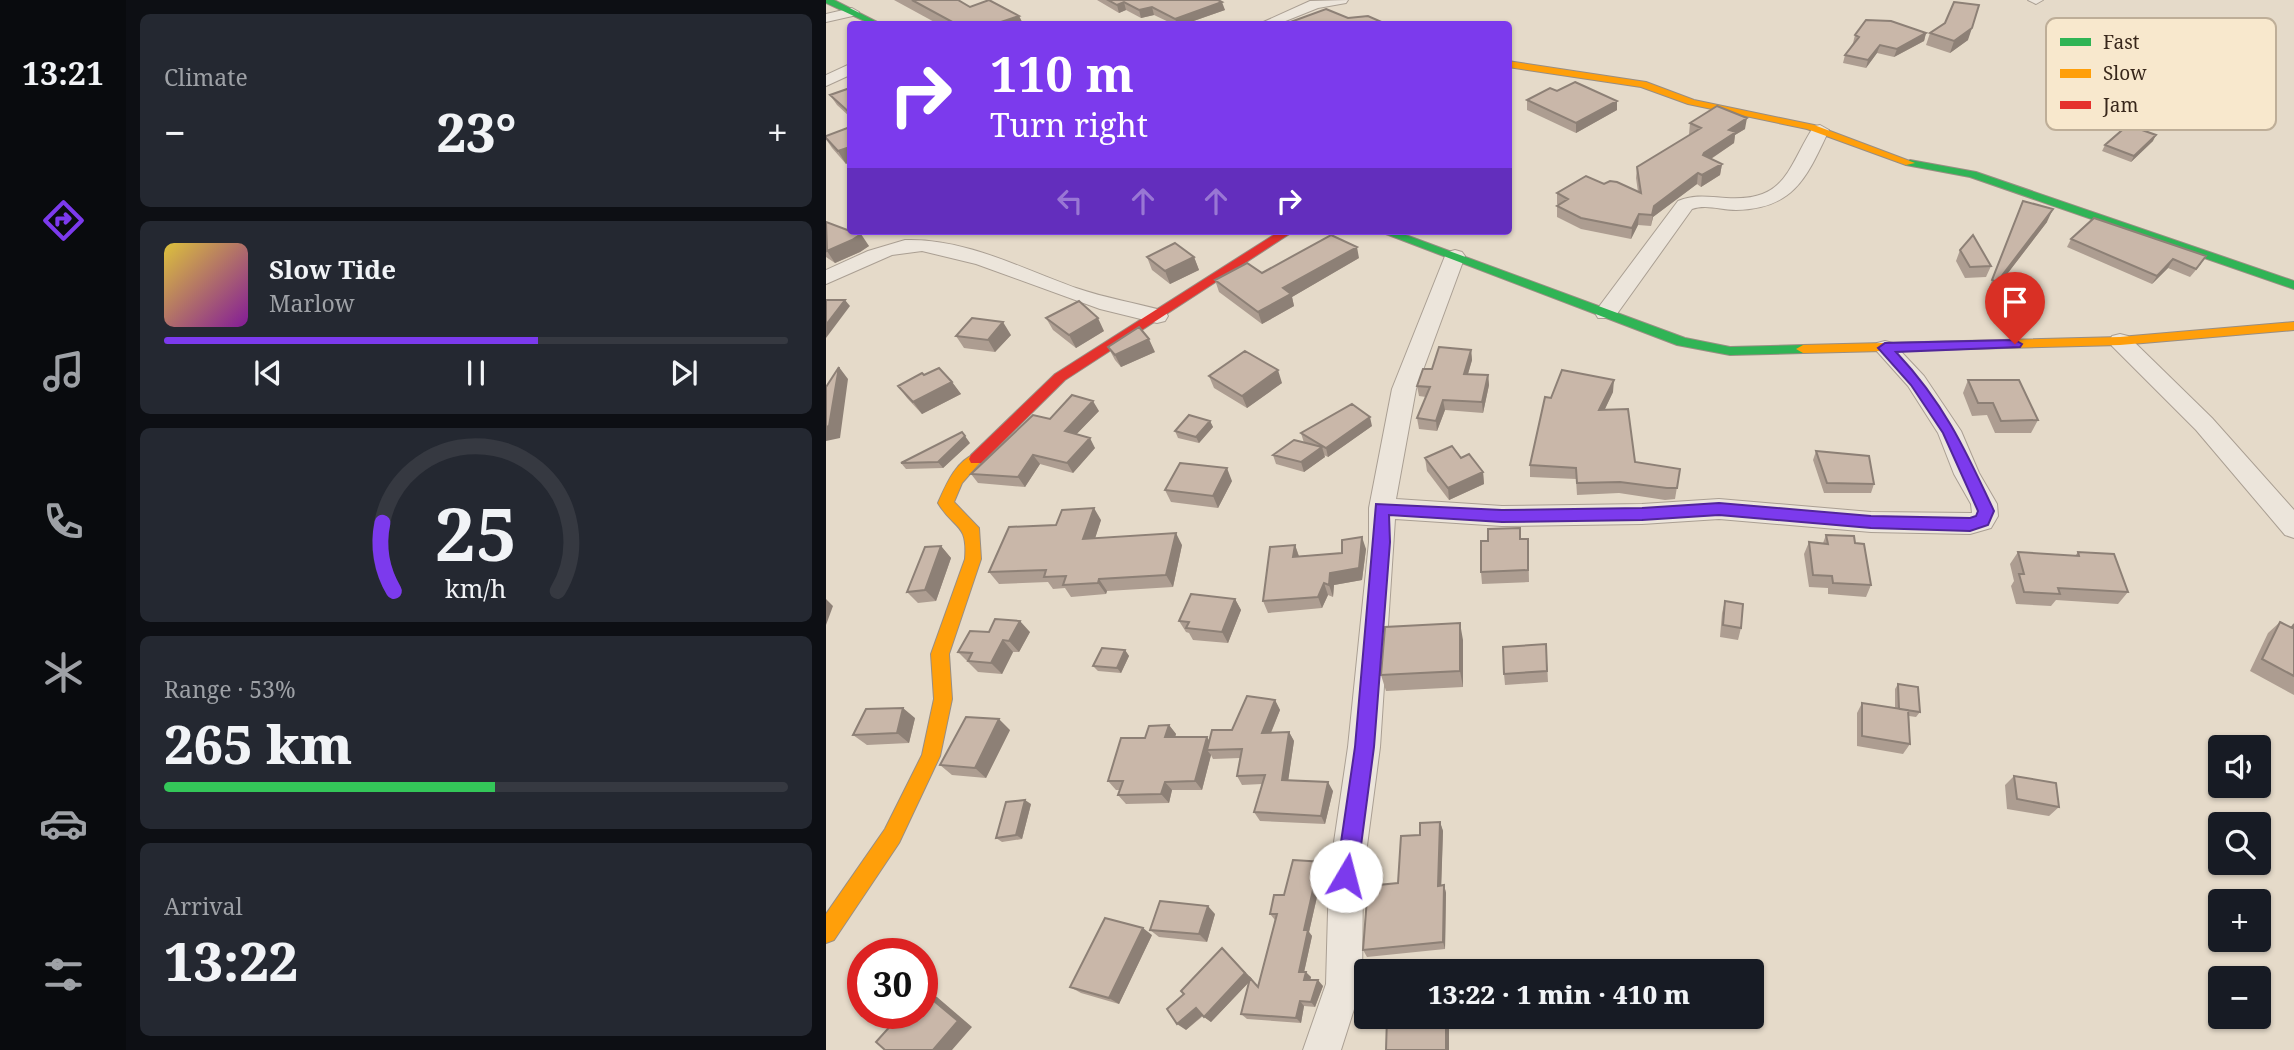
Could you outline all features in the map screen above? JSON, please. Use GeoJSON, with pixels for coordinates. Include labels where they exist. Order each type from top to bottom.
{"type":"FeatureCollection","features":[{"type":"Feature","properties":{"kind":"street"},"geometry":{"type":"LineString","coordinates":[[827,0],[871,21]]}},
{"type":"Feature","properties":{"kind":"street"},"geometry":{"type":"LineString","coordinates":[[1272,21],[1310,2],[1342,0]]}},
{"type":"Feature","properties":{"kind":"street"},"geometry":{"type":"LineString","coordinates":[[1310,2],[1343,16]]}},
{"type":"Feature","properties":{"kind":"street"},"geometry":{"type":"LineString","coordinates":[[826,18],[852,12]]}},
{"type":"Feature","properties":{"kind":"street"},"geometry":{"type":"LineString","coordinates":[[1512,66],[1643,84],[1691,102],[1754,113],[1820,130],[1908,163],[1972,174],[2294,285]]}},
{"type":"Feature","properties":{"kind":"street"},"geometry":{"type":"LineString","coordinates":[[826,82],[847,71]]}},
{"type":"Feature","properties":{"kind":"street"},"geometry":{"type":"LineString","coordinates":[[1606,313],[1685,205],[1701,201],[1731,204],[1756,202],[1778,195],[1790,188],[1799,175],[1820,130]]}},
{"type":"Feature","properties":{"kind":"street"},"geometry":{"type":"LineString","coordinates":[[826,932],[892,836],[931,756],[943,699],[940,654],[973,559],[975,543],[975,531],[949,510],[946,503],[956,480],[1060,377],[1282,235]]}},
{"type":"Feature","properties":{"kind":"street"},"geometry":{"type":"LineString","coordinates":[[1395,235],[1682,342],[1730,351],[2120,341],[2294,326]]}},
{"type":"Feature","properties":{"kind":"street"},"geometry":{"type":"LineString","coordinates":[[826,278],[886,251],[906,246],[925,246],[1016,272],[1091,300],[1157,316]]}},
{"type":"Feature","properties":{"kind":"street"},"geometry":{"type":"LineString","coordinates":[[1322,1050],[1344,984],[1346,876],[1364,747],[1382,542],[1381,508],[1404,389],[1455,256]]}},
{"type":"Feature","properties":{"kind":"street"},"geometry":{"type":"LineString","coordinates":[[2120,341],[2204,424],[2294,528]]}},
{"type":"Feature","properties":{"kind":"street"},"geometry":{"type":"LineString","coordinates":[[1381,508],[1502,516],[1642,514],[1719,509],[1871,522],[1970,524],[1982,521],[1986,516],[1984,505],[1967,474],[1949,431],[1916,381],[1885,348]]}},
{"type":"Feature","properties":{"kind":"building"},"geometry":{"type":"Polygon","coordinates":[[[912,0],[958,0],[970,7],[989,0],[1019,16],[1004,21],[950,21],[912,0]]]}},
{"type":"Feature","properties":{"kind":"building"},"geometry":{"type":"Polygon","coordinates":[[[1108,0],[1222,2],[1175,19],[1152,7],[1139,10],[1124,2],[1117,5],[1108,0]]]}},
{"type":"Feature","properties":{"kind":"building"},"geometry":{"type":"Polygon","coordinates":[[[1954,2],[1979,5],[1972,28],[1954,41],[1930,33],[1945,23],[1954,2]]]}},
{"type":"Feature","properties":{"kind":"building"},"geometry":{"type":"Polygon","coordinates":[[[1326,9],[1348,18],[1368,16],[1379,21],[1293,21],[1326,9]]]}},
{"type":"Feature","properties":{"kind":"building"},"geometry":{"type":"Polygon","coordinates":[[[1866,20],[1891,21],[1926,33],[1897,49],[1880,45],[1868,60],[1845,55],[1859,37],[1855,35],[1866,20]]]}},
{"type":"Feature","properties":{"kind":"building"},"geometry":{"type":"Polygon","coordinates":[[[1575,82],[1617,101],[1576,123],[1527,100],[1550,88],[1557,91],[1575,82]]]}},
{"type":"Feature","properties":{"kind":"building"},"geometry":{"type":"Polygon","coordinates":[[[847,89],[847,110],[830,95],[847,89]]]}},
{"type":"Feature","properties":{"kind":"building"},"geometry":{"type":"Polygon","coordinates":[[[1717,106],[1747,118],[1729,130],[1736,132],[1704,153],[1703,155],[1722,164],[1702,175],[1698,173],[1654,206],[1652,215],[1639,214],[1632,228],[1581,218],[1557,206],[1568,199],[1557,193],[1586,176],[1604,184],[1617,182],[1641,193],[1637,167],[1701,128],[1690,123],[1717,106]]]}},
{"type":"Feature","properties":{"kind":"building"},"geometry":{"type":"Polygon","coordinates":[[[847,128],[847,148],[838,151],[826,136],[847,128]]]}},
{"type":"Feature","properties":{"kind":"building"},"geometry":{"type":"Polygon","coordinates":[[[2122,130],[2142,130],[2156,135],[2134,156],[2105,145],[2122,130]]]}},
{"type":"Feature","properties":{"kind":"building"},"geometry":{"type":"Polygon","coordinates":[[[2023,201],[2053,209],[1997,282],[1992,280],[2023,201]]]}},
{"type":"Feature","properties":{"kind":"building"},"geometry":{"type":"Polygon","coordinates":[[[2094,218],[2206,256],[2196,269],[2173,259],[2157,276],[2071,239],[2094,218]]]}},
{"type":"Feature","properties":{"kind":"building"},"geometry":{"type":"Polygon","coordinates":[[[826,222],[847,230],[847,235],[860,235],[852,240],[827,251],[826,222]]]}},
{"type":"Feature","properties":{"kind":"building"},"geometry":{"type":"Polygon","coordinates":[[[1331,235],[1357,247],[1283,288],[1291,294],[1258,312],[1215,280],[1247,263],[1262,273],[1331,235]]]}},
{"type":"Feature","properties":{"kind":"building"},"geometry":{"type":"Polygon","coordinates":[[[1973,235],[1991,266],[1970,267],[1960,250],[1973,235]]]}},
{"type":"Feature","properties":{"kind":"building"},"geometry":{"type":"Polygon","coordinates":[[[1175,243],[1194,257],[1165,271],[1147,257],[1175,243]]]}},
{"type":"Feature","properties":{"kind":"building"},"geometry":{"type":"Polygon","coordinates":[[[826,300],[845,300],[826,325],[826,300]]]}},
{"type":"Feature","properties":{"kind":"building"},"geometry":{"type":"Polygon","coordinates":[[[1079,301],[1098,318],[1069,335],[1046,318],[1079,301]]]}},
{"type":"Feature","properties":{"kind":"building"},"geometry":{"type":"Polygon","coordinates":[[[972,318],[1003,322],[988,340],[956,336],[972,318]]]}},
{"type":"Feature","properties":{"kind":"building"},"geometry":{"type":"Polygon","coordinates":[[[1139,327],[1149,339],[1115,355],[1108,347],[1139,327]]]}},
{"type":"Feature","properties":{"kind":"building"},"geometry":{"type":"Polygon","coordinates":[[[1439,347],[1471,350],[1464,374],[1488,375],[1482,402],[1443,400],[1436,421],[1417,418],[1430,387],[1417,386],[1423,369],[1432,369],[1439,347]]]}},
{"type":"Feature","properties":{"kind":"building"},"geometry":{"type":"Polygon","coordinates":[[[1245,351],[1278,370],[1242,396],[1209,376],[1245,351]]]}},
{"type":"Feature","properties":{"kind":"building"},"geometry":{"type":"Polygon","coordinates":[[[839,367],[829,426],[826,427],[826,387],[839,367]]]}},
{"type":"Feature","properties":{"kind":"building"},"geometry":{"type":"Polygon","coordinates":[[[939,368],[952,382],[913,402],[898,386],[922,373],[924,375],[939,368]]]}},
{"type":"Feature","properties":{"kind":"building"},"geometry":{"type":"Polygon","coordinates":[[[1562,370],[1614,380],[1599,410],[1628,409],[1635,462],[1680,469],[1677,488],[1620,482],[1577,483],[1576,468],[1530,465],[1545,397],[1551,398],[1562,370]]]}},
{"type":"Feature","properties":{"kind":"building"},"geometry":{"type":"Polygon","coordinates":[[[1968,380],[2019,380],[2038,420],[2001,421],[1993,403],[1978,403],[1968,380]]]}},
{"type":"Feature","properties":{"kind":"building"},"geometry":{"type":"Polygon","coordinates":[[[1072,395],[1093,401],[1065,431],[1090,438],[1067,463],[1033,455],[1018,477],[971,474],[1033,415],[1050,419],[1072,395]]]}},
{"type":"Feature","properties":{"kind":"building"},"geometry":{"type":"Polygon","coordinates":[[[1352,404],[1370,417],[1326,448],[1301,433],[1352,404]]]}},
{"type":"Feature","properties":{"kind":"building"},"geometry":{"type":"Polygon","coordinates":[[[1189,415],[1210,421],[1196,437],[1175,431],[1189,415]]]}},
{"type":"Feature","properties":{"kind":"building"},"geometry":{"type":"Polygon","coordinates":[[[962,432],[965,436],[938,462],[901,463],[962,432]]]}},
{"type":"Feature","properties":{"kind":"building"},"geometry":{"type":"Polygon","coordinates":[[[1294,440],[1322,447],[1301,462],[1273,455],[1294,440]]]}},
{"type":"Feature","properties":{"kind":"building"},"geometry":{"type":"Polygon","coordinates":[[[1452,446],[1461,458],[1469,454],[1483,472],[1448,488],[1425,458],[1452,446]]]}},
{"type":"Feature","properties":{"kind":"building"},"geometry":{"type":"Polygon","coordinates":[[[1816,451],[1869,456],[1874,484],[1827,483],[1816,451]]]}},
{"type":"Feature","properties":{"kind":"building"},"geometry":{"type":"Polygon","coordinates":[[[1180,463],[1227,468],[1213,496],[1165,490],[1180,463]]]}},
{"type":"Feature","properties":{"kind":"building"},"geometry":{"type":"Polygon","coordinates":[[[1094,508],[1083,539],[1176,533],[1166,575],[1099,579],[1098,583],[1063,585],[1066,576],[1044,577],[1046,570],[989,572],[1009,527],[1056,525],[1062,510],[1094,508]]]}},
{"type":"Feature","properties":{"kind":"building"},"geometry":{"type":"Polygon","coordinates":[[[1520,528],[1520,539],[1528,539],[1528,570],[1481,572],[1481,541],[1488,541],[1488,529],[1520,528]]]}},
{"type":"Feature","properties":{"kind":"building"},"geometry":{"type":"Polygon","coordinates":[[[1826,535],[1854,536],[1855,543],[1864,544],[1871,585],[1833,583],[1832,576],[1813,575],[1809,542],[1828,544],[1826,535]]]}},
{"type":"Feature","properties":{"kind":"building"},"geometry":{"type":"Polygon","coordinates":[[[1362,537],[1359,568],[1330,573],[1329,585],[1324,583],[1318,597],[1263,601],[1270,547],[1295,545],[1293,557],[1342,553],[1342,540],[1362,537]]]}},
{"type":"Feature","properties":{"kind":"building"},"geometry":{"type":"Polygon","coordinates":[[[941,546],[925,590],[907,592],[925,547],[941,546]]]}},
{"type":"Feature","properties":{"kind":"building"},"geometry":{"type":"Polygon","coordinates":[[[2018,552],[2079,556],[2078,552],[2114,554],[2128,592],[2058,588],[2060,594],[2024,592],[2019,574],[2024,574],[2018,552]]]}},
{"type":"Feature","properties":{"kind":"building"},"geometry":{"type":"Polygon","coordinates":[[[1191,594],[1235,599],[1222,632],[1186,628],[1189,622],[1179,621],[1191,594]]]}},
{"type":"Feature","properties":{"kind":"building"},"geometry":{"type":"Polygon","coordinates":[[[1725,601],[1743,604],[1741,628],[1723,625],[1725,601]]]}},
{"type":"Feature","properties":{"kind":"building"},"geometry":{"type":"Polygon","coordinates":[[[995,619],[1020,621],[1009,641],[1003,640],[991,663],[968,661],[972,653],[958,652],[970,631],[989,632],[995,619]]]}},
{"type":"Feature","properties":{"kind":"building"},"geometry":{"type":"Polygon","coordinates":[[[2280,622],[2292,628],[2294,624],[2294,676],[2262,659],[2280,622]]]}},
{"type":"Feature","properties":{"kind":"building"},"geometry":{"type":"Polygon","coordinates":[[[1460,623],[1460,671],[1381,675],[1385,627],[1460,623]]]}},
{"type":"Feature","properties":{"kind":"building"},"geometry":{"type":"Polygon","coordinates":[[[1546,644],[1547,671],[1504,674],[1503,647],[1546,644]]]}},
{"type":"Feature","properties":{"kind":"building"},"geometry":{"type":"Polygon","coordinates":[[[1102,648],[1125,650],[1117,668],[1093,666],[1102,648]]]}},
{"type":"Feature","properties":{"kind":"building"},"geometry":{"type":"Polygon","coordinates":[[[1898,684],[1918,687],[1920,712],[1899,709],[1898,684]]]}},
{"type":"Feature","properties":{"kind":"building"},"geometry":{"type":"Polygon","coordinates":[[[1247,696],[1275,700],[1262,733],[1289,732],[1282,780],[1328,782],[1321,816],[1254,812],[1265,775],[1237,776],[1242,749],[1207,750],[1212,730],[1232,730],[1247,696]]]}},
{"type":"Feature","properties":{"kind":"building"},"geometry":{"type":"Polygon","coordinates":[[[1862,703],[1908,710],[1910,744],[1862,736],[1862,703]]]}},
{"type":"Feature","properties":{"kind":"building"},"geometry":{"type":"Polygon","coordinates":[[[903,708],[897,733],[853,735],[866,709],[903,708]]]}},
{"type":"Feature","properties":{"kind":"building"},"geometry":{"type":"Polygon","coordinates":[[[966,717],[999,719],[975,768],[940,765],[966,717]]]}},
{"type":"Feature","properties":{"kind":"building"},"geometry":{"type":"Polygon","coordinates":[[[1169,725],[1165,737],[1207,737],[1195,781],[1165,782],[1161,794],[1118,795],[1123,781],[1108,781],[1121,738],[1145,738],[1149,726],[1169,725]]]}},
{"type":"Feature","properties":{"kind":"building"},"geometry":{"type":"Polygon","coordinates":[[[2014,776],[2056,783],[2059,807],[2017,799],[2014,776]]]}},
{"type":"Feature","properties":{"kind":"building"},"geometry":{"type":"Polygon","coordinates":[[[1025,800],[1016,835],[996,838],[1006,802],[1025,800]]]}},
{"type":"Feature","properties":{"kind":"building"},"geometry":{"type":"Polygon","coordinates":[[[1440,822],[1438,886],[1444,885],[1443,942],[1363,950],[1368,886],[1398,883],[1401,836],[1420,835],[1420,823],[1440,822]]]}},
{"type":"Feature","properties":{"kind":"building"},"geometry":{"type":"Polygon","coordinates":[[[1293,860],[1324,862],[1320,882],[1315,881],[1304,930],[1308,930],[1299,972],[1306,972],[1304,980],[1318,980],[1311,1002],[1300,1001],[1296,1018],[1241,1014],[1250,978],[1258,987],[1277,914],[1270,914],[1274,895],[1284,895],[1293,860]]]}},
{"type":"Feature","properties":{"kind":"building"},"geometry":{"type":"Polygon","coordinates":[[[1160,901],[1208,906],[1199,934],[1150,930],[1160,901]]]}},
{"type":"Feature","properties":{"kind":"building"},"geometry":{"type":"Polygon","coordinates":[[[1105,918],[1143,928],[1109,998],[1070,987],[1105,918]]]}},
{"type":"Feature","properties":{"kind":"building"},"geometry":{"type":"Polygon","coordinates":[[[1222,948],[1245,973],[1204,1017],[1196,1008],[1177,1024],[1167,1009],[1184,994],[1181,991],[1222,948]]]}},
{"type":"Feature","properties":{"kind":"building"},"geometry":{"type":"Polygon","coordinates":[[[938,1004],[958,1021],[933,1050],[885,1050],[876,1042],[888,1029],[938,1029],[938,1004]]]}},
{"type":"Feature","properties":{"kind":"building"},"geometry":{"type":"Polygon","coordinates":[[[1387,1029],[1446,1029],[1446,1050],[1386,1050],[1387,1029]]]}},
{"type":"Feature","properties":{"kind":"traffic: fast"},"geometry":{"type":"LineString","coordinates":[[827,0],[871,21]]}},
{"type":"Feature","properties":{"kind":"traffic: fast"},"geometry":{"type":"LineString","coordinates":[[1910,163],[1972,174],[2294,285]]}},
{"type":"Feature","properties":{"kind":"traffic: fast"},"geometry":{"type":"LineString","coordinates":[[1395,235],[1682,342],[1730,351],[1803,349]]}},
{"type":"Feature","properties":{"kind":"traffic: slow"},"geometry":{"type":"LineString","coordinates":[[1512,65],[1643,84],[1691,102],[1810,127],[1910,163]]}},
{"type":"Feature","properties":{"kind":"traffic: slow"},"geometry":{"type":"LineString","coordinates":[[1803,349],[2120,341],[2294,326]]}},
{"type":"Feature","properties":{"kind":"traffic: slow"},"geometry":{"type":"LineString","coordinates":[[826,932],[892,836],[931,756],[943,699],[940,654],[973,559],[974,544],[971,528],[952,512],[946,503],[956,480],[976,459]]}},
{"type":"Feature","properties":{"kind":"traffic: jam"},"geometry":{"type":"LineString","coordinates":[[976,459],[1060,377],[1282,235]]}},
{"type":"Feature","properties":{"kind":"route"},"geometry":{"type":"LineString","coordinates":[[1346,876],[1364,747],[1382,542],[1381,508],[1502,516],[1642,514],[1719,509],[1871,522],[1970,524],[1982,521],[1986,516],[1984,505],[1967,474],[1949,431],[1916,381],[1885,348],[2015,344]]}}]}
